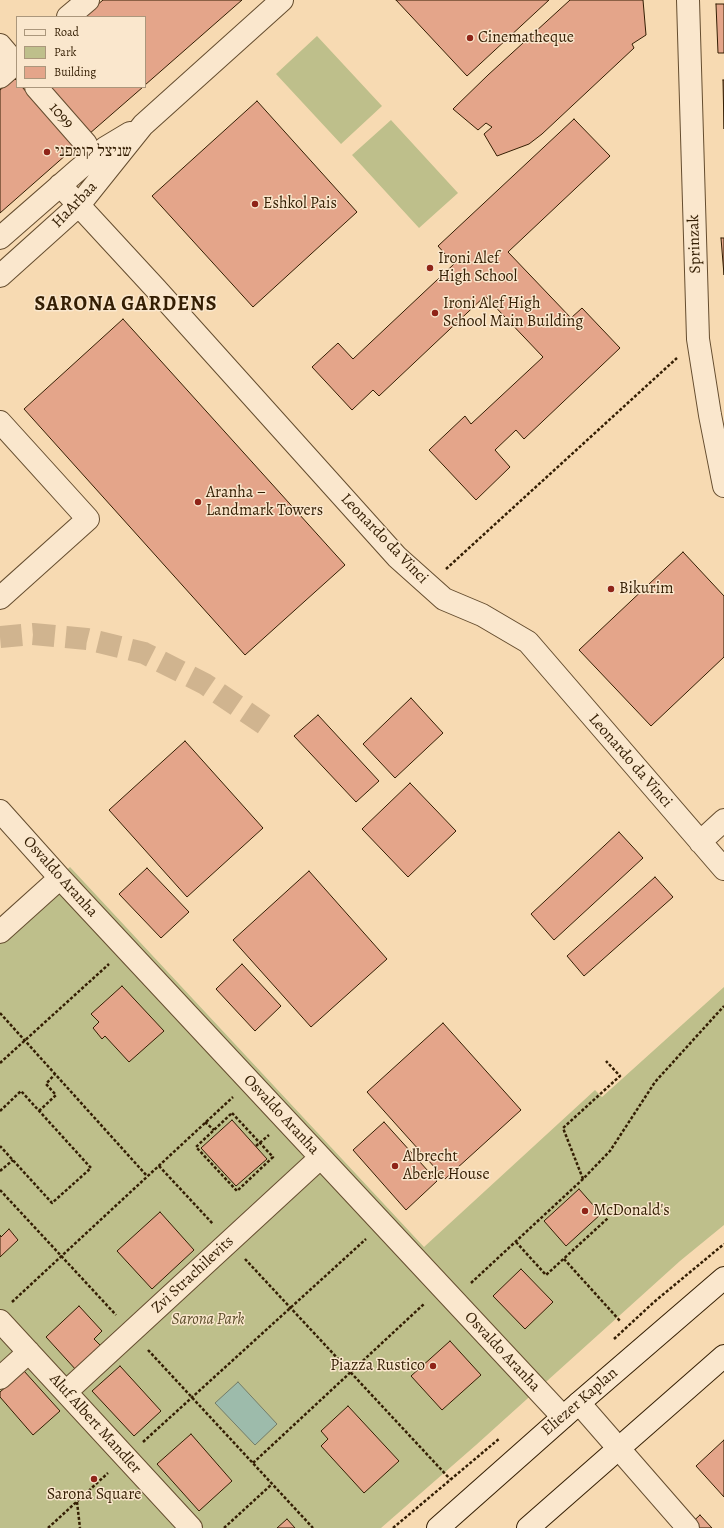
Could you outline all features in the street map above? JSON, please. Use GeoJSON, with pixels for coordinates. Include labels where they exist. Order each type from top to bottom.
{"type":"FeatureCollection","features":[{"type":"Feature","properties":{"kind":"street"},"geometry":{"type":"LineString","coordinates":[[69,16],[88,0]]}},
{"type":"Feature","properties":{"kind":"street","name":"HaArbaa"},"geometry":{"type":"LineString","coordinates":[[0,276],[79,206],[143,125],[282,0]]}},
{"type":"Feature","properties":{"kind":"street","name":"Sprinzak"},"geometry":{"type":"LineString","coordinates":[[688,0],[698,339],[710,415],[724,486]]}},
{"type":"Feature","properties":{"kind":"street"},"geometry":{"type":"LineString","coordinates":[[0,45],[12,67]]}},
{"type":"Feature","properties":{"kind":"street","name":"1099"},"geometry":{"type":"LineString","coordinates":[[37,88],[86,144]]}},
{"type":"Feature","properties":{"kind":"street","name":"HaArbaa"},"geometry":{"type":"LineString","coordinates":[[0,238],[105,148],[143,125]]}},
{"type":"Feature","properties":{"kind":"street","name":"Leonardo da Vinci"},"geometry":{"type":"LineString","coordinates":[[60,186],[131,262],[397,557],[444,599],[482,614],[528,642],[724,869]]}},
{"type":"Feature","properties":{"kind":"street"},"geometry":{"type":"LineString","coordinates":[[0,422],[88,519],[0,598]]}},
{"type":"Feature","properties":{"kind":"street","name":"Osvaldo Aranha"},"geometry":{"type":"LineString","coordinates":[[0,811],[60,878],[320,1158],[563,1417]]}},
{"type":"Feature","properties":{"kind":"street"},"geometry":{"type":"LineString","coordinates":[[700,842],[724,820]]}},
{"type":"Feature","properties":{"kind":"street"},"geometry":{"type":"LineString","coordinates":[[0,932],[60,878]]}},
{"type":"Feature","properties":{"kind":"street","name":"Zvi Strachilevits"},"geometry":{"type":"LineString","coordinates":[[66,1392],[320,1158]]}},
{"type":"Feature","properties":{"kind":"street","name":"Eliezer Kaplan"},"geometry":{"type":"LineString","coordinates":[[438,1528],[579,1403],[724,1278]]}},
{"type":"Feature","properties":{"kind":"street","name":"Aluf Albert Mandler"},"geometry":{"type":"LineString","coordinates":[[6,1312],[29,1352],[191,1528]]}},
{"type":"Feature","properties":{"kind":"street"},"geometry":{"type":"LineString","coordinates":[[0,1378],[29,1352]]}},
{"type":"Feature","properties":{"kind":"street"},"geometry":{"type":"LineString","coordinates":[[528,1528],[724,1356]]}},
{"type":"Feature","properties":{"kind":"street"},"geometry":{"type":"LineString","coordinates":[[579,1403],[688,1528]]}},
{"type":"Feature","properties":{"kind":"path"},"geometry":{"type":"LineString","coordinates":[[428,586],[698,339]]}},
{"type":"Feature","properties":{"kind":"path"},"geometry":{"type":"LineString","coordinates":[[0,1063],[126,948]]}},
{"type":"Feature","properties":{"kind":"path"},"geometry":{"type":"LineString","coordinates":[[253,1463],[351,1372],[448,1294],[516,1242],[583,1179],[610,1151],[655,1082],[724,1006]]}},
{"type":"Feature","properties":{"kind":"path"},"geometry":{"type":"LineString","coordinates":[[0,1013],[147,1176]]}},
{"type":"Feature","properties":{"kind":"path"},"geometry":{"type":"LineString","coordinates":[[583,1179],[564,1128],[620,1076],[606,1061]]}},
{"type":"Feature","properties":{"kind":"path"},"geometry":{"type":"LineString","coordinates":[[39,1111],[56,1095],[46,1084],[55,1074]]}},
{"type":"Feature","properties":{"kind":"path"},"geometry":{"type":"LineString","coordinates":[[6,1312],[61,1256],[249,1081]]}},
{"type":"Feature","properties":{"kind":"path"},"geometry":{"type":"LineString","coordinates":[[0,1111],[21,1091],[91,1168],[52,1203],[0,1146]]}},
{"type":"Feature","properties":{"kind":"path"},"geometry":{"type":"LineString","coordinates":[[232,1113],[273,1157],[237,1191],[196,1147],[214,1130],[232,1113]]}},
{"type":"Feature","properties":{"kind":"path"},"geometry":{"type":"LineString","coordinates":[[205,1122],[214,1130]]}},
{"type":"Feature","properties":{"kind":"path"},"geometry":{"type":"LineString","coordinates":[[0,1171],[13,1160]]}},
{"type":"Feature","properties":{"kind":"path"},"geometry":{"type":"LineString","coordinates":[[158,1166],[450,1479]]}},
{"type":"Feature","properties":{"kind":"path"},"geometry":{"type":"LineString","coordinates":[[0,1190],[313,1528]]}},
{"type":"Feature","properties":{"kind":"path"},"geometry":{"type":"LineString","coordinates":[[516,1242],[546,1275],[608,1218]]}},
{"type":"Feature","properties":{"kind":"path"},"geometry":{"type":"LineString","coordinates":[[48,1528],[383,1224]]}},
{"type":"Feature","properties":{"kind":"path"},"geometry":{"type":"LineString","coordinates":[[564,1259],[621,1322]]}},
{"type":"Feature","properties":{"kind":"path"},"geometry":{"type":"LineString","coordinates":[[224,1528],[272,1484]]}},
{"type":"Feature","properties":{"kind":"path"},"geometry":{"type":"LineString","coordinates":[[77,1502],[80,1528]]}},
{"type":"Feature","properties":{"kind":"green space"},"geometry":{"type":"Polygon","coordinates":[[[317,36],[382,106],[341,144],[276,74],[317,36]]]}},
{"type":"Feature","properties":{"kind":"green space"},"geometry":{"type":"Polygon","coordinates":[[[391,120],[458,193],[419,228],[352,155],[391,120]]]}},
{"type":"Feature","properties":{"kind":"green space","name":"Sarona Park"},"geometry":{"type":"Polygon","coordinates":[[[70,867],[424,1247],[595,1090],[602,1097],[724,987],[724,1225],[680,1261],[476,1445],[381,1528],[0,1528],[0,930],[70,867]]]}},
{"type":"Feature","properties":{"kind":"shaded area"},"geometry":{"type":"Polygon","coordinates":[[[238,1382],[277,1424],[255,1445],[215,1403],[238,1382]]]}},
{"type":"Feature","properties":{"kind":"building"},"geometry":{"type":"Polygon","coordinates":[[[103,0],[242,0],[146,84],[146,16],[84,16],[103,0]]]}},
{"type":"Feature","properties":{"kind":"building","name":"Cinematheque"},"geometry":{"type":"Polygon","coordinates":[[[396,0],[549,0],[467,76],[396,0]]]}},
{"type":"Feature","properties":{"kind":"building"},"geometry":{"type":"Polygon","coordinates":[[[570,0],[643,0],[646,35],[632,44],[634,48],[542,134],[529,144],[497,156],[484,134],[492,127],[486,123],[478,130],[453,109],[570,0]]]}},
{"type":"Feature","properties":{"kind":"building"},"geometry":{"type":"Polygon","coordinates":[[[716,4],[724,4],[724,53],[718,53],[716,4]]]}},
{"type":"Feature","properties":{"kind":"building"},"geometry":{"type":"Polygon","coordinates":[[[14,78],[16,80],[16,88],[23,88],[75,147],[0,213],[0,90],[14,78]]]}},
{"type":"Feature","properties":{"kind":"building"},"geometry":{"type":"Polygon","coordinates":[[[723,80],[724,80],[724,129],[723,80]]]}},
{"type":"Feature","properties":{"kind":"building"},"geometry":{"type":"Polygon","coordinates":[[[49,88],[142,88],[89,134],[49,88]]]}},
{"type":"Feature","properties":{"kind":"building","name":"Eshkol Pais"},"geometry":{"type":"Polygon","coordinates":[[[257,101],[357,212],[253,307],[152,196],[257,101]]]}},
{"type":"Feature","properties":{"kind":"building","name":"Ironi Alef High School Main Building"},"geometry":{"type":"Polygon","coordinates":[[[574,119],[610,156],[508,252],[571,318],[582,308],[620,348],[524,439],[516,430],[495,450],[510,467],[476,500],[429,450],[465,416],[471,424],[543,357],[485,296],[379,396],[373,390],[352,410],[312,367],[338,343],[353,359],[454,264],[438,246],[574,119]]]}},
{"type":"Feature","properties":{"kind":"building"},"geometry":{"type":"Polygon","coordinates":[[[721,238],[724,238],[724,275],[721,238]]]}},
{"type":"Feature","properties":{"kind":"building","name":"Aranha – Landmark Towers"},"geometry":{"type":"Polygon","coordinates":[[[123,319],[345,565],[245,655],[24,409],[123,319]]]}},
{"type":"Feature","properties":{"kind":"building"},"geometry":{"type":"Polygon","coordinates":[[[683,552],[724,596],[724,657],[651,726],[579,650],[683,552]]]}},
{"type":"Feature","properties":{"kind":"building"},"geometry":{"type":"Polygon","coordinates":[[[411,698],[443,733],[395,778],[363,744],[411,698]]]}},
{"type":"Feature","properties":{"kind":"building"},"geometry":{"type":"Polygon","coordinates":[[[318,715],[379,781],[356,802],[294,736],[318,715]]]}},
{"type":"Feature","properties":{"kind":"building"},"geometry":{"type":"Polygon","coordinates":[[[185,741],[263,828],[187,897],[109,810],[185,741]]]}},
{"type":"Feature","properties":{"kind":"building"},"geometry":{"type":"Polygon","coordinates":[[[410,783],[456,831],[408,877],[362,829],[410,783]]]}},
{"type":"Feature","properties":{"kind":"building"},"geometry":{"type":"Polygon","coordinates":[[[619,832],[643,858],[554,940],[531,914],[619,832]]]}},
{"type":"Feature","properties":{"kind":"building"},"geometry":{"type":"Polygon","coordinates":[[[147,868],[189,912],[161,938],[119,894],[147,868]]]}},
{"type":"Feature","properties":{"kind":"building"},"geometry":{"type":"Polygon","coordinates":[[[309,871],[387,959],[311,1027],[233,940],[309,871]]]}},
{"type":"Feature","properties":{"kind":"building"},"geometry":{"type":"Polygon","coordinates":[[[655,877],[673,897],[584,976],[567,956],[655,877]]]}},
{"type":"Feature","properties":{"kind":"building"},"geometry":{"type":"Polygon","coordinates":[[[242,964],[281,1006],[255,1031],[216,989],[242,964]]]}},
{"type":"Feature","properties":{"kind":"building"},"geometry":{"type":"Polygon","coordinates":[[[122,986],[164,1031],[129,1062],[105,1036],[102,1039],[93,1028],[99,1022],[91,1014],[122,986]]]}},
{"type":"Feature","properties":{"kind":"building"},"geometry":{"type":"Polygon","coordinates":[[[443,1023],[521,1110],[445,1179],[367,1092],[443,1023]]]}},
{"type":"Feature","properties":{"kind":"building"},"geometry":{"type":"Polygon","coordinates":[[[232,1120],[267,1159],[236,1186],[201,1148],[232,1120]]]}},
{"type":"Feature","properties":{"kind":"building","name":"Albrecht Aberle House"},"geometry":{"type":"Polygon","coordinates":[[[384,1122],[437,1181],[406,1210],[353,1150],[384,1122]]]}},
{"type":"Feature","properties":{"kind":"building"},"geometry":{"type":"Polygon","coordinates":[[[579,1189],[601,1214],[566,1246],[544,1221],[579,1189]]]}},
{"type":"Feature","properties":{"kind":"building"},"geometry":{"type":"Polygon","coordinates":[[[160,1212],[194,1250],[152,1289],[117,1251],[160,1212]]]}},
{"type":"Feature","properties":{"kind":"building"},"geometry":{"type":"Polygon","coordinates":[[[9,1229],[18,1240],[0,1257],[0,1235],[1,1237],[9,1229]]]}},
{"type":"Feature","properties":{"kind":"building"},"geometry":{"type":"Polygon","coordinates":[[[521,1269],[553,1302],[525,1329],[493,1296],[521,1269]]]}},
{"type":"Feature","properties":{"kind":"building"},"geometry":{"type":"Polygon","coordinates":[[[79,1306],[102,1331],[94,1339],[102,1347],[77,1371],[46,1337],[79,1306]]]}},
{"type":"Feature","properties":{"kind":"building"},"geometry":{"type":"Polygon","coordinates":[[[450,1341],[481,1375],[442,1410],[411,1376],[450,1341]]]}},
{"type":"Feature","properties":{"kind":"building"},"geometry":{"type":"Polygon","coordinates":[[[120,1366],[161,1411],[134,1436],[92,1391],[120,1366]]]}},
{"type":"Feature","properties":{"kind":"building"},"geometry":{"type":"Polygon","coordinates":[[[24,1371],[60,1411],[33,1435],[0,1397],[0,1392],[24,1371]]]}},
{"type":"Feature","properties":{"kind":"building"},"geometry":{"type":"Polygon","coordinates":[[[348,1406],[399,1461],[364,1493],[321,1446],[328,1439],[321,1431],[348,1406]]]}},
{"type":"Feature","properties":{"kind":"building"},"geometry":{"type":"Polygon","coordinates":[[[191,1434],[232,1481],[199,1511],[157,1464],[191,1434]]]}},
{"type":"Feature","properties":{"kind":"building"},"geometry":{"type":"Polygon","coordinates":[[[724,1440],[724,1497],[696,1466],[724,1440]]]}},
{"type":"Feature","properties":{"kind":"building"},"geometry":{"type":"Polygon","coordinates":[[[700,1515],[712,1528],[686,1528],[700,1515]]]}},
{"type":"Feature","properties":{"kind":"building"},"geometry":{"type":"Polygon","coordinates":[[[287,1519],[295,1528],[277,1528],[287,1519]]]}},
{"type":"Feature","properties":{"kind":"tunnel"},"geometry":{"type":"LineString","coordinates":[[0,637],[33,634],[87,639],[144,653],[205,684],[271,729]]}},
{"type":"Feature","properties":{"kind":"place","name":"Cinematheque"},"geometry":{"type":"Point","coordinates":[470,38]}},
{"type":"Feature","properties":{"kind":"place","name":"שניצל קומפני"},"geometry":{"type":"Point","coordinates":[47,152]}},
{"type":"Feature","properties":{"kind":"place","name":"Eshkol Pais"},"geometry":{"type":"Point","coordinates":[255,204]}},
{"type":"Feature","properties":{"kind":"place","name":"Ironi Alef High School"},"geometry":{"type":"Point","coordinates":[430,268]}},
{"type":"Feature","properties":{"kind":"place","name":"Ironi Alef High School Main Building"},"geometry":{"type":"Point","coordinates":[435,313]}},
{"type":"Feature","properties":{"kind":"place","name":"Aranha – Landmark Towers"},"geometry":{"type":"Point","coordinates":[198,502]}},
{"type":"Feature","properties":{"kind":"place","name":"Bikurim"},"geometry":{"type":"Point","coordinates":[611,589]}},
{"type":"Feature","properties":{"kind":"place","name":"Albrecht Aberle House"},"geometry":{"type":"Point","coordinates":[395,1166]}},
{"type":"Feature","properties":{"kind":"place","name":"McDonald's"},"geometry":{"type":"Point","coordinates":[585,1211]}},
{"type":"Feature","properties":{"kind":"place","name":"Piazza Rustico"},"geometry":{"type":"Point","coordinates":[433,1366]}},
{"type":"Feature","properties":{"kind":"place","name":"Sarona Square"},"geometry":{"type":"Point","coordinates":[94,1479]}},
{"type":"Feature","properties":{"kind":"district","name":"SARONA GARDENS"},"geometry":{"type":"Point","coordinates":[126,305]}}]}
